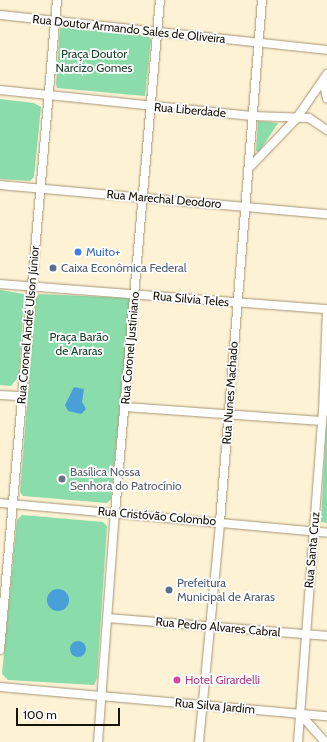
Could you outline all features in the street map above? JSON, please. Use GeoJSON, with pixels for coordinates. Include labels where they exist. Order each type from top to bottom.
{"type":"FeatureCollection","features":[{"type":"Feature","properties":{"kind":"street","name":"Rua Coronel André Ulson Júnior"},"geometry":{"type":"LineString","coordinates":[[0,650],[2,609],[14,504],[31,286],[57,0]]}},
{"type":"Feature","properties":{"kind":"street","name":"Rua Coronel Justiniano"},"geometry":{"type":"LineString","coordinates":[[98,742],[103,695],[115,512],[160,0]]}},
{"type":"Feature","properties":{"kind":"street","name":"Rua Nunes Machado"},"geometry":{"type":"LineString","coordinates":[[199,742],[220,522],[236,303],[262,0]]}},
{"type":"Feature","properties":{"kind":"street","name":"Rua Doutor Armando Sales de Oliveira"},"geometry":{"type":"LineString","coordinates":[[0,15],[258,44],[327,50]]}},
{"type":"Feature","properties":{"kind":"street"},"geometry":{"type":"LineString","coordinates":[[325,78],[327,99]]}},
{"type":"Feature","properties":{"kind":"street"},"geometry":{"type":"LineString","coordinates":[[248,169],[296,119],[325,78]]}},
{"type":"Feature","properties":{"kind":"street","name":"Rua Liberdade"},"geometry":{"type":"LineString","coordinates":[[0,90],[150,107],[252,116],[296,119],[309,118],[327,130]]}},
{"type":"Feature","properties":{"kind":"street","name":"Rua Marechal Deodoro"},"geometry":{"type":"LineString","coordinates":[[0,185],[327,214]]}},
{"type":"Feature","properties":{"kind":"street","name":"Rua Silvia Teles"},"geometry":{"type":"LineString","coordinates":[[0,284],[327,310]]}},
{"type":"Feature","properties":{"kind":"street","name":"Rua Santa Cruz"},"geometry":{"type":"LineString","coordinates":[[298,742],[322,421],[327,310]]}},
{"type":"Feature","properties":{"kind":"street"},"geometry":{"type":"LineString","coordinates":[[0,395],[22,396]]}},
{"type":"Feature","properties":{"kind":"street"},"geometry":{"type":"LineString","coordinates":[[125,407],[228,416],[322,421]]}},
{"type":"Feature","properties":{"kind":"street","name":"Rua Cristóvão Colombo"},"geometry":{"type":"LineString","coordinates":[[0,502],[327,533]]}},
{"type":"Feature","properties":{"kind":"street","name":"Rua Pedro Alvares Cabral"},"geometry":{"type":"LineString","coordinates":[[108,618],[209,625],[327,636]]}},
{"type":"Feature","properties":{"kind":"street"},"geometry":{"type":"LineString","coordinates":[[0,688],[103,695]]}},
{"type":"Feature","properties":{"kind":"street","name":"Rua Silva Jardim"},"geometry":{"type":"LineString","coordinates":[[103,695],[327,716]]}},
{"type":"Feature","properties":{"kind":"street"},"geometry":{"type":"LineString","coordinates":[[300,714],[325,742]]}},
{"type":"Feature","properties":{"kind":"green space","name":"Praça Doutor Narcizo Gomes"},"geometry":{"type":"Polygon","coordinates":[[[64,27],[148,36],[151,40],[145,96],[57,88],[56,84],[60,29],[64,27]]]}},
{"type":"Feature","properties":{"kind":"green space"},"geometry":{"type":"Polygon","coordinates":[[[0,99],[34,103],[41,107],[34,177],[30,181],[0,179],[0,99]]]}},
{"type":"Feature","properties":{"kind":"green space"},"geometry":{"type":"Polygon","coordinates":[[[258,121],[278,123],[259,152],[256,151],[258,121]]]}},
{"type":"Feature","properties":{"kind":"green space"},"geometry":{"type":"Polygon","coordinates":[[[0,290],[24,294],[19,376],[11,386],[0,385],[0,290]]]}},
{"type":"Feature","properties":{"kind":"green space","name":"Praça Barão de Araras"},"geometry":{"type":"Polygon","coordinates":[[[39,294],[127,298],[130,301],[111,499],[107,503],[23,496],[20,492],[36,298],[39,294]]]}},
{"type":"Feature","properties":{"kind":"green space"},"geometry":{"type":"Polygon","coordinates":[[[327,417],[327,523],[321,522],[327,417]]]}},
{"type":"Feature","properties":{"kind":"green space"},"geometry":{"type":"Polygon","coordinates":[[[22,515],[103,522],[107,526],[97,678],[94,685],[8,680],[2,674],[17,520],[22,515]]]}},
{"type":"Feature","properties":{"kind":"water"},"geometry":{"type":"Polygon","coordinates":[[[74,387],[84,389],[82,402],[86,409],[81,414],[68,411],[65,405],[74,387]]]}},
{"type":"Feature","properties":{"kind":"water"},"geometry":{"type":"Polygon","coordinates":[[[58,589],[66,592],[69,600],[66,608],[58,611],[50,608],[47,600],[50,592],[58,589]]]}},
{"type":"Feature","properties":{"kind":"water"},"geometry":{"type":"Polygon","coordinates":[[[78,641],[84,643],[86,649],[84,655],[78,657],[72,655],[70,649],[72,643],[78,641]]]}},
{"type":"Feature","properties":{"kind":"place","name":"Muito+"},"geometry":{"type":"Point","coordinates":[78,252]}},
{"type":"Feature","properties":{"kind":"place","name":"Caixa Econômica Federal"},"geometry":{"type":"Point","coordinates":[53,268]}},
{"type":"Feature","properties":{"kind":"place","name":"Basílica Nossa Senhora do Patrocínio"},"geometry":{"type":"Point","coordinates":[62,479]}},
{"type":"Feature","properties":{"kind":"place","name":"Prefeitura Municipal de Araras"},"geometry":{"type":"Point","coordinates":[169,590]}},
{"type":"Feature","properties":{"kind":"place","name":"Hotel Girardelli"},"geometry":{"type":"Point","coordinates":[177,680]}}]}
